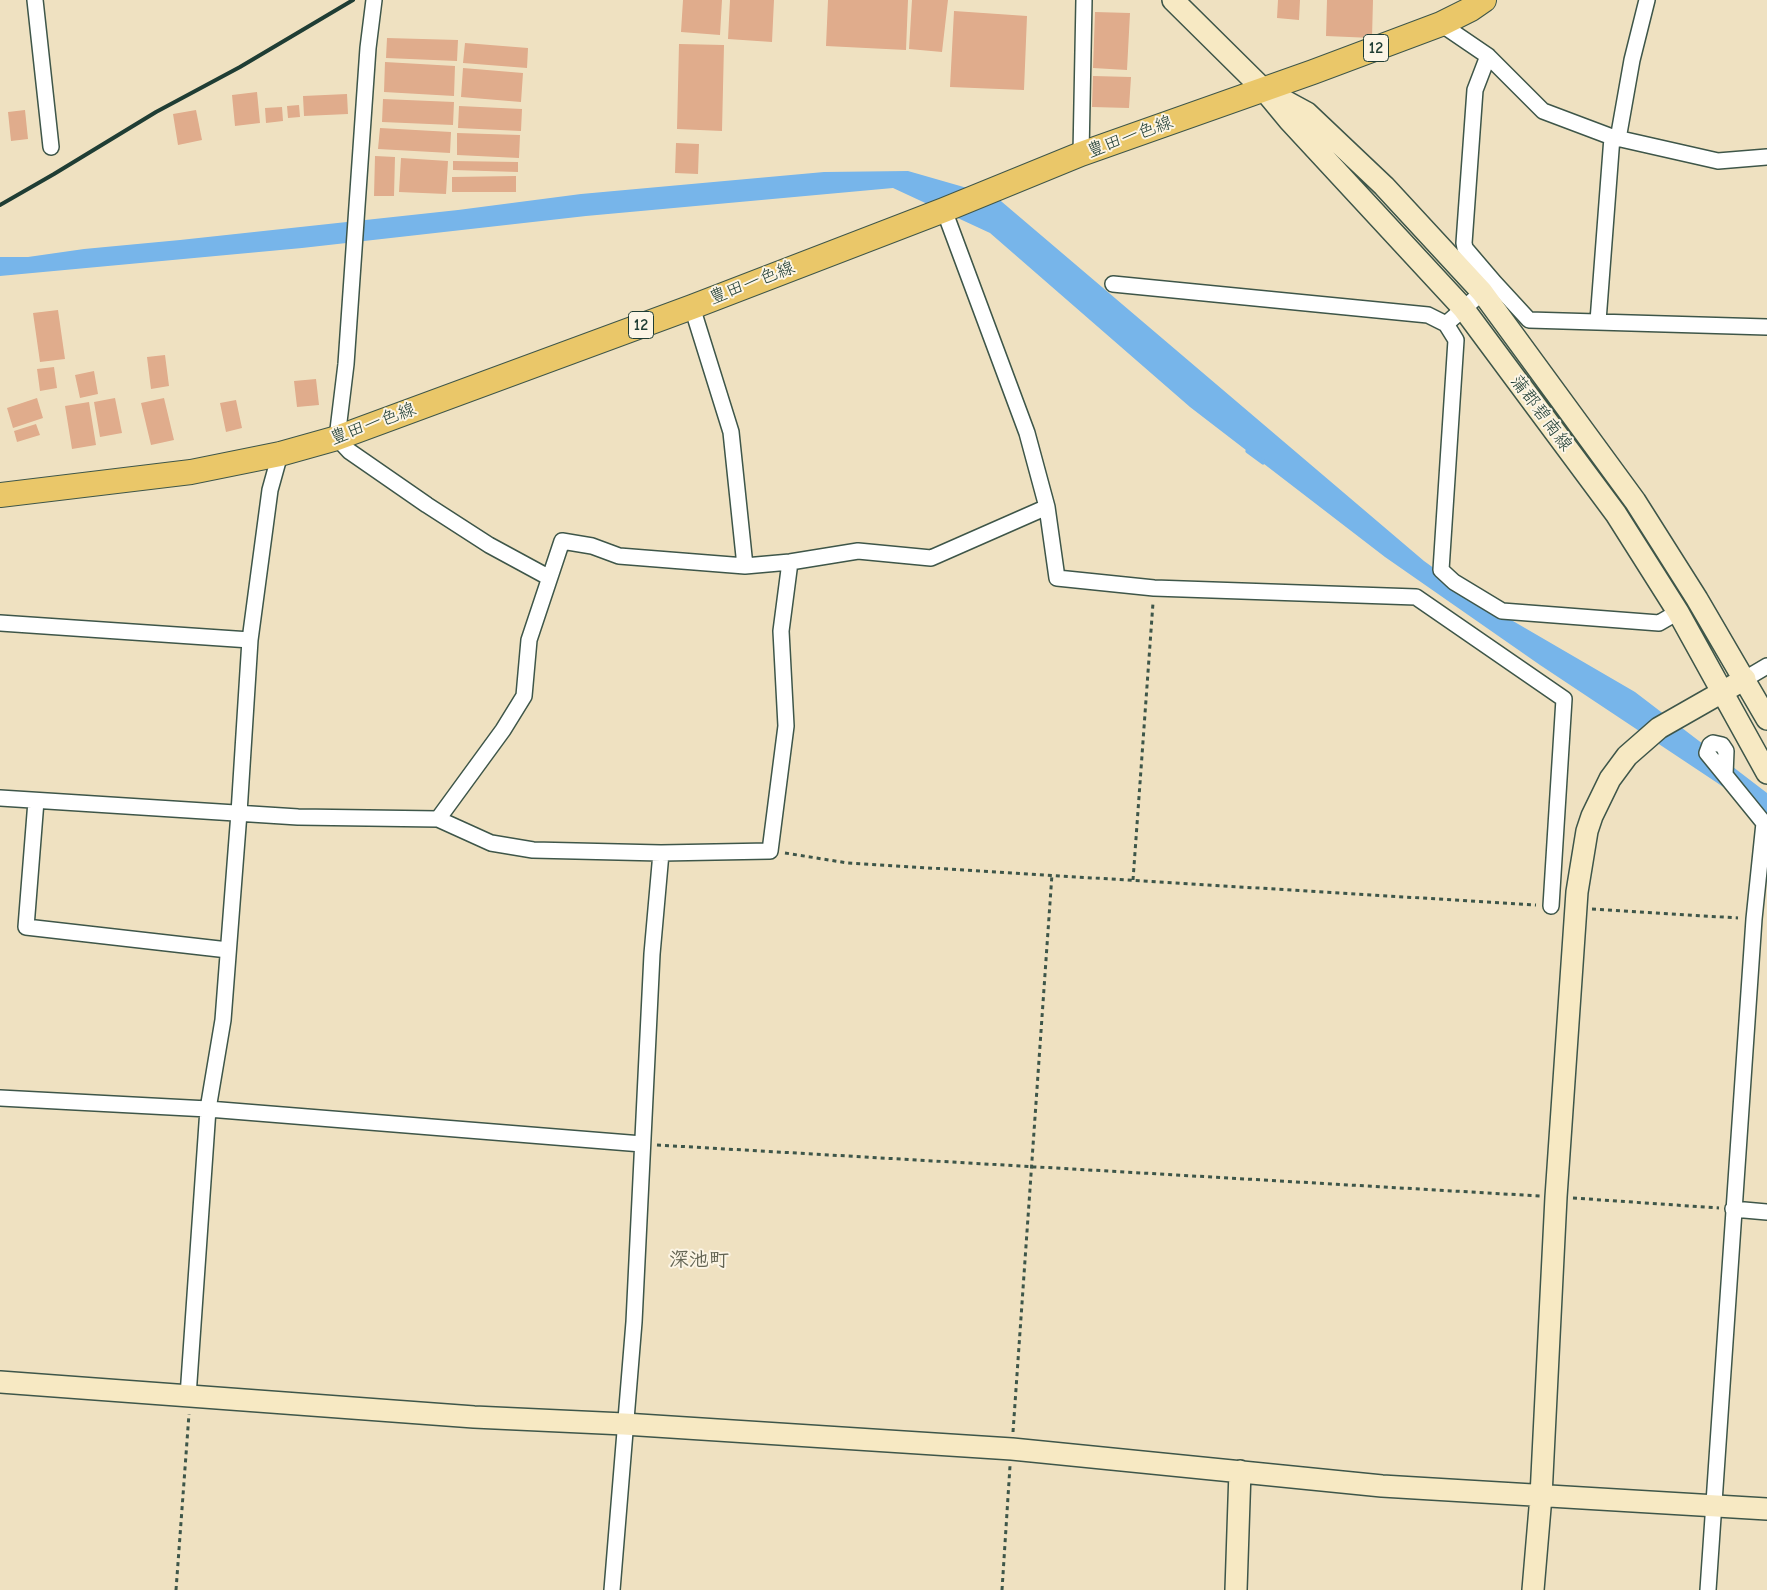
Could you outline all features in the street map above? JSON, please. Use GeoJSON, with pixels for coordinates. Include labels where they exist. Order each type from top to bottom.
{"type":"FeatureCollection","features":[{"type":"Feature","properties":{"kind":"main road","name":"豊田一色線"},"geometry":{"type":"LineString","coordinates":[[0,495],[191,472],[280,454],[337,438],[692,307],[944,210],[1081,154],[1265,91],[1441,24],[1471,9],[1484,0]]}},
{"type":"Feature","properties":{"kind":"street"},"geometry":{"type":"LineString","coordinates":[[35,0],[51,147]]}},
{"type":"Feature","properties":{"kind":"street"},"geometry":{"type":"LineString","coordinates":[[375,0],[368,48],[346,364],[337,438],[349,451],[427,505],[489,545],[548,577]]}},
{"type":"Feature","properties":{"kind":"street"},"geometry":{"type":"LineString","coordinates":[[1081,154],[1084,0]]}},
{"type":"Feature","properties":{"kind":"street","name":"蒲郡碧南線"},"geometry":{"type":"LineString","coordinates":[[1173,0],[1265,91],[1289,120],[1463,308],[1616,514],[1678,612],[1767,773]]}},
{"type":"Feature","properties":{"kind":"street"},"geometry":{"type":"LineString","coordinates":[[1598,321],[1615,138],[1647,0]]}},
{"type":"Feature","properties":{"kind":"street"},"geometry":{"type":"LineString","coordinates":[[1441,24],[1488,56],[1543,111],[1615,138],[1718,161],[1767,157]]}},
{"type":"Feature","properties":{"kind":"street"},"geometry":{"type":"LineString","coordinates":[[1488,56],[1475,90],[1464,243],[1465,248],[1488,287],[1529,320],[1767,327]]}},
{"type":"Feature","properties":{"kind":"street","name":"蒲郡碧南線"},"geometry":{"type":"LineString","coordinates":[[1265,91],[1307,112],[1488,287],[1635,501],[1697,598],[1767,719]]}},
{"type":"Feature","properties":{"kind":"street"},"geometry":{"type":"LineString","coordinates":[[944,210],[1027,433],[1047,507],[1057,578],[1154,588],[1416,597],[1564,699],[1551,906]]}},
{"type":"Feature","properties":{"kind":"street"},"geometry":{"type":"LineString","coordinates":[[1113,284],[1428,315],[1446,324],[1456,340],[1441,570],[1454,582],[1502,611],[1658,622],[1678,612]]}},
{"type":"Feature","properties":{"kind":"street"},"geometry":{"type":"LineString","coordinates":[[1446,324],[1488,287]]}},
{"type":"Feature","properties":{"kind":"street"},"geometry":{"type":"LineString","coordinates":[[692,307],[731,432],[745,566]]}},
{"type":"Feature","properties":{"kind":"street"},"geometry":{"type":"LineString","coordinates":[[188,1396],[208,1109],[223,1020],[250,640],[270,490],[280,454]]}},
{"type":"Feature","properties":{"kind":"street"},"geometry":{"type":"LineString","coordinates":[[438,819],[503,730],[524,696],[529,640],[548,577],[562,540],[592,546],[619,556],[745,566],[790,562],[858,551],[931,558],[1047,507]]}},
{"type":"Feature","properties":{"kind":"street"},"geometry":{"type":"LineString","coordinates":[[0,798],[298,816],[438,819],[491,843],[533,850],[661,853],[770,851],[786,726],[781,632],[790,562]]}},
{"type":"Feature","properties":{"kind":"street"},"geometry":{"type":"LineString","coordinates":[[0,623],[250,640]]}},
{"type":"Feature","properties":{"kind":"street"},"geometry":{"type":"LineString","coordinates":[[1533,1590],[1541,1496],[1556,1197],[1577,892],[1587,831],[1610,779],[1627,756],[1659,728],[1767,666]]}},
{"type":"Feature","properties":{"kind":"street"},"geometry":{"type":"LineString","coordinates":[[1708,1590],[1733,1209],[1760,920],[1764,822],[1725,775]]}},
{"type":"Feature","properties":{"kind":"street"},"geometry":{"type":"LineString","coordinates":[[36,800],[26,927],[228,950]]}},
{"type":"Feature","properties":{"kind":"street"},"geometry":{"type":"LineString","coordinates":[[612,1590],[624,1424],[634,1322],[652,954],[661,853]]}},
{"type":"Feature","properties":{"kind":"street"},"geometry":{"type":"LineString","coordinates":[[0,1098],[208,1109],[642,1144]]}},
{"type":"Feature","properties":{"kind":"street"},"geometry":{"type":"LineString","coordinates":[[1733,1209],[1767,1212]]}},
{"type":"Feature","properties":{"kind":"street"},"geometry":{"type":"LineString","coordinates":[[0,1382],[474,1417],[624,1424],[1012,1449],[1382,1486],[1767,1509]]}},
{"type":"Feature","properties":{"kind":"street"},"geometry":{"type":"LineString","coordinates":[[1236,1590],[1240,1471]]}},
{"type":"Feature","properties":{"kind":"path"},"geometry":{"type":"LineString","coordinates":[[1133,880],[1154,588]]}},
{"type":"Feature","properties":{"kind":"path"},"geometry":{"type":"LineString","coordinates":[[770,851],[848,862],[1551,906]]}},
{"type":"Feature","properties":{"kind":"path"},"geometry":{"type":"LineString","coordinates":[[1002,1590],[1030,1167],[1052,874]]}},
{"type":"Feature","properties":{"kind":"path"},"geometry":{"type":"LineString","coordinates":[[1577,908],[1760,920]]}},
{"type":"Feature","properties":{"kind":"path"},"geometry":{"type":"LineString","coordinates":[[642,1144],[1733,1209]]}},
{"type":"Feature","properties":{"kind":"path"},"geometry":{"type":"LineString","coordinates":[[176,1590],[189,1405],[188,1396]]}},
{"type":"Feature","properties":{"kind":"water"},"geometry":{"type":"Polygon","coordinates":[[[908,171],[995,196],[1424,561],[1482,603],[1635,692],[1767,793],[1767,816],[1540,665],[1385,557],[1190,407],[990,233],[893,188],[586,216],[302,248],[0,276],[0,257],[28,257],[84,249],[458,210],[581,194],[824,172],[908,171]]]}},
{"type":"Feature","properties":{"kind":"building"},"geometry":{"type":"Polygon","coordinates":[[[683,0],[722,0],[720,35],[681,32],[683,0]]]}},
{"type":"Feature","properties":{"kind":"building"},"geometry":{"type":"Polygon","coordinates":[[[730,0],[774,0],[772,42],[728,39],[730,0]]]}},
{"type":"Feature","properties":{"kind":"building"},"geometry":{"type":"Polygon","coordinates":[[[828,0],[908,0],[906,50],[826,46],[828,0]]]}},
{"type":"Feature","properties":{"kind":"building"},"geometry":{"type":"Polygon","coordinates":[[[912,0],[948,0],[942,52],[909,49],[912,0]]]}},
{"type":"Feature","properties":{"kind":"building"},"geometry":{"type":"Polygon","coordinates":[[[1278,0],[1300,0],[1299,20],[1277,18],[1278,0]]]}},
{"type":"Feature","properties":{"kind":"building"},"geometry":{"type":"Polygon","coordinates":[[[1327,0],[1373,0],[1372,38],[1326,36],[1327,0]]]}},
{"type":"Feature","properties":{"kind":"building"},"geometry":{"type":"Polygon","coordinates":[[[954,11],[1027,16],[1024,90],[950,87],[954,11]]]}},
{"type":"Feature","properties":{"kind":"building"},"geometry":{"type":"Polygon","coordinates":[[[1095,12],[1130,13],[1127,70],[1093,68],[1095,12]]]}},
{"type":"Feature","properties":{"kind":"building"},"geometry":{"type":"Polygon","coordinates":[[[387,38],[458,40],[457,61],[386,58],[387,38]]]}},
{"type":"Feature","properties":{"kind":"building"},"geometry":{"type":"Polygon","coordinates":[[[465,43],[528,48],[527,68],[463,63],[465,43]]]}},
{"type":"Feature","properties":{"kind":"building"},"geometry":{"type":"Polygon","coordinates":[[[679,44],[724,45],[722,131],[677,129],[679,44]]]}},
{"type":"Feature","properties":{"kind":"building"},"geometry":{"type":"Polygon","coordinates":[[[385,62],[455,66],[454,96],[384,92],[385,62]]]}},
{"type":"Feature","properties":{"kind":"building"},"geometry":{"type":"Polygon","coordinates":[[[463,68],[523,73],[521,102],[461,97],[463,68]]]}},
{"type":"Feature","properties":{"kind":"building"},"geometry":{"type":"Polygon","coordinates":[[[1093,76],[1131,77],[1129,108],[1092,107],[1093,76]]]}},
{"type":"Feature","properties":{"kind":"building"},"geometry":{"type":"Polygon","coordinates":[[[257,92],[260,123],[235,126],[232,95],[257,92]]]}},
{"type":"Feature","properties":{"kind":"building"},"geometry":{"type":"Polygon","coordinates":[[[347,94],[348,114],[304,116],[303,96],[347,94]]]}},
{"type":"Feature","properties":{"kind":"building"},"geometry":{"type":"Polygon","coordinates":[[[383,99],[454,102],[453,125],[382,122],[383,99]]]}},
{"type":"Feature","properties":{"kind":"building"},"geometry":{"type":"Polygon","coordinates":[[[299,105],[300,117],[288,118],[287,106],[299,105]]]}},
{"type":"Feature","properties":{"kind":"building"},"geometry":{"type":"Polygon","coordinates":[[[459,106],[522,109],[521,131],[458,128],[459,106]]]}},
{"type":"Feature","properties":{"kind":"building"},"geometry":{"type":"Polygon","coordinates":[[[282,107],[283,121],[266,123],[265,108],[282,107]]]}},
{"type":"Feature","properties":{"kind":"building"},"geometry":{"type":"Polygon","coordinates":[[[25,110],[28,139],[11,141],[8,112],[25,110]]]}},
{"type":"Feature","properties":{"kind":"building"},"geometry":{"type":"Polygon","coordinates":[[[196,110],[202,140],[178,145],[173,114],[196,110]]]}},
{"type":"Feature","properties":{"kind":"building"},"geometry":{"type":"Polygon","coordinates":[[[380,128],[451,132],[450,153],[378,149],[380,128]]]}},
{"type":"Feature","properties":{"kind":"building"},"geometry":{"type":"Polygon","coordinates":[[[457,133],[520,135],[519,158],[457,155],[457,133]]]}},
{"type":"Feature","properties":{"kind":"building"},"geometry":{"type":"Polygon","coordinates":[[[676,143],[699,144],[698,174],[675,173],[676,143]]]}},
{"type":"Feature","properties":{"kind":"building"},"geometry":{"type":"Polygon","coordinates":[[[375,156],[395,157],[394,196],[374,196],[375,156]]]}},
{"type":"Feature","properties":{"kind":"building"},"geometry":{"type":"Polygon","coordinates":[[[401,158],[448,161],[446,194],[399,192],[401,158]]]}},
{"type":"Feature","properties":{"kind":"building"},"geometry":{"type":"Polygon","coordinates":[[[453,161],[518,162],[518,172],[453,170],[453,161]]]}},
{"type":"Feature","properties":{"kind":"building"},"geometry":{"type":"Polygon","coordinates":[[[516,176],[516,192],[452,192],[452,177],[516,176]]]}},
{"type":"Feature","properties":{"kind":"building"},"geometry":{"type":"Polygon","coordinates":[[[58,310],[65,359],[40,362],[33,313],[58,310]]]}},
{"type":"Feature","properties":{"kind":"building"},"geometry":{"type":"Polygon","coordinates":[[[165,355],[169,386],[151,389],[147,357],[165,355]]]}},
{"type":"Feature","properties":{"kind":"building"},"geometry":{"type":"Polygon","coordinates":[[[54,367],[57,388],[40,391],[37,369],[54,367]]]}},
{"type":"Feature","properties":{"kind":"building"},"geometry":{"type":"Polygon","coordinates":[[[94,371],[98,394],[80,398],[75,375],[94,371]]]}},
{"type":"Feature","properties":{"kind":"building"},"geometry":{"type":"Polygon","coordinates":[[[316,379],[319,405],[297,407],[294,381],[316,379]]]}},
{"type":"Feature","properties":{"kind":"building"},"geometry":{"type":"Polygon","coordinates":[[[37,398],[43,418],[13,428],[7,408],[37,398]]]}},
{"type":"Feature","properties":{"kind":"building"},"geometry":{"type":"Polygon","coordinates":[[[115,398],[122,433],[100,437],[94,402],[115,398]]]}},
{"type":"Feature","properties":{"kind":"building"},"geometry":{"type":"Polygon","coordinates":[[[164,398],[174,440],[151,445],[141,403],[164,398]]]}},
{"type":"Feature","properties":{"kind":"building"},"geometry":{"type":"Polygon","coordinates":[[[236,400],[242,428],[226,432],[220,403],[236,400]]]}},
{"type":"Feature","properties":{"kind":"building"},"geometry":{"type":"Polygon","coordinates":[[[89,402],[96,445],[72,449],[65,406],[89,402]]]}},
{"type":"Feature","properties":{"kind":"building"},"geometry":{"type":"Polygon","coordinates":[[[36,424],[40,435],[17,442],[14,431],[36,424]]]}},
{"type":"Feature","properties":{"kind":"waterway"},"geometry":{"type":"LineString","coordinates":[[1248,451],[1263,462]]}},
{"type":"Feature","properties":{"kind":"railway"},"geometry":{"type":"LineString","coordinates":[[0,205],[156,112],[240,67],[353,0]]}},
{"type":"Feature","properties":{"kind":"district","name":"深池町"},"geometry":{"type":"Point","coordinates":[699,1260]}}]}
